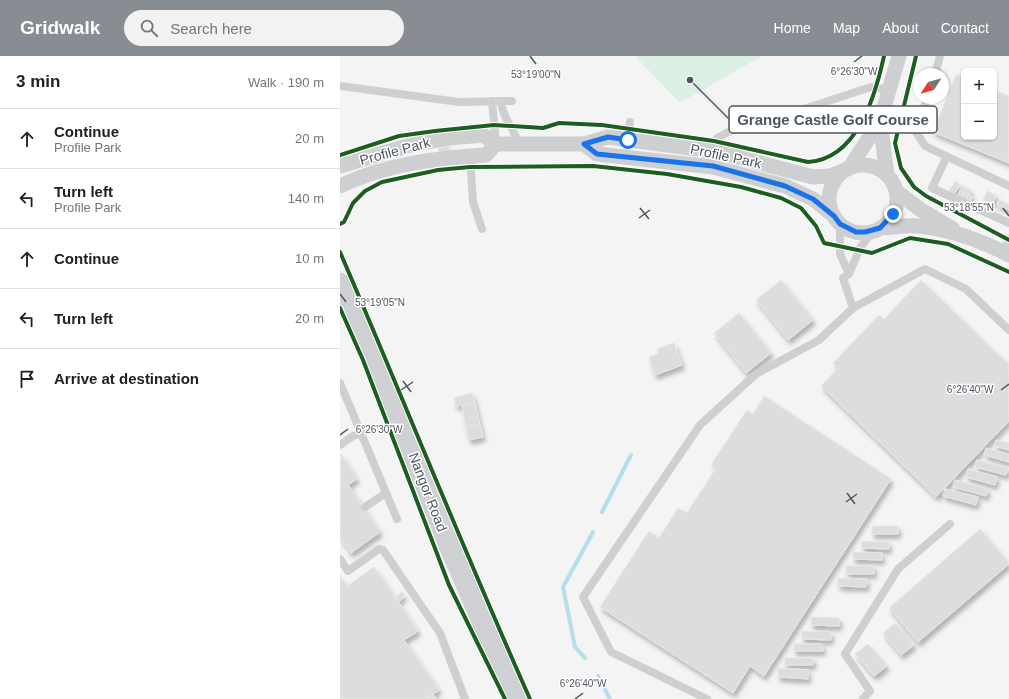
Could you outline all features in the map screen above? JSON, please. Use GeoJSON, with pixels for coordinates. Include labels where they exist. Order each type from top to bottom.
{"type":"FeatureCollection","features":[{"type":"Feature","properties":{"kind":"main road","name":"Nangor Road"},"geometry":{"type":"LineString","coordinates":[[340,283],[388,386],[448,543],[501,665],[518,699]]}},
{"type":"Feature","properties":{"kind":"street"},"geometry":{"type":"LineString","coordinates":[[899,56],[880,121],[846,169],[833,182],[829,197],[830,207],[837,220],[856,232],[915,226],[934,228],[1007,248]]}},
{"type":"Feature","properties":{"kind":"street"},"geometry":{"type":"LineString","coordinates":[[880,121],[887,175],[896,191],[921,210],[942,221],[962,235]]}},
{"type":"Feature","properties":{"kind":"street","name":"Profile Park"},"geometry":{"type":"LineString","coordinates":[[340,166],[407,146],[449,138],[483,135],[496,144],[584,144],[608,137],[708,151],[813,177],[830,176],[846,169]]}},
{"type":"Feature","properties":{"kind":"street","name":"Profile Park"},"geometry":{"type":"LineString","coordinates":[[340,186],[363,175],[400,165],[486,155],[496,144]]}},
{"type":"Feature","properties":{"kind":"street","name":"Profile Park"},"geometry":{"type":"LineString","coordinates":[[584,144],[597,154],[713,166],[785,186],[813,199],[837,220]]}},
{"type":"Feature","properties":{"kind":"street"},"geometry":{"type":"LineString","coordinates":[[846,169],[868,165],[878,168],[887,175]]}},
{"type":"Feature","properties":{"kind":"street"},"geometry":{"type":"LineString","coordinates":[[877,229],[893,214],[896,203],[896,191]]}},
{"type":"Feature","properties":{"kind":"lane"},"geometry":{"type":"LineString","coordinates":[[937,68],[940,56]]}},
{"type":"Feature","properties":{"kind":"lane"},"geometry":{"type":"LineString","coordinates":[[340,86],[460,102],[512,101]]}},
{"type":"Feature","properties":{"kind":"lane"},"geometry":{"type":"LineString","coordinates":[[708,151],[717,138],[740,126],[801,110],[871,87],[889,90]]}},
{"type":"Feature","properties":{"kind":"lane"},"geometry":{"type":"LineString","coordinates":[[492,101],[496,144]]}},
{"type":"Feature","properties":{"kind":"lane"},"geometry":{"type":"LineString","coordinates":[[501,101],[506,120],[514,130],[519,144]]}},
{"type":"Feature","properties":{"kind":"lane"},"geometry":{"type":"LineString","coordinates":[[925,104],[916,132],[925,146],[1009,186]]}},
{"type":"Feature","properties":{"kind":"lane"},"geometry":{"type":"LineString","coordinates":[[628,140],[630,122]]}},
{"type":"Feature","properties":{"kind":"lane"},"geometry":{"type":"LineString","coordinates":[[470,156],[473,202],[482,229]]}},
{"type":"Feature","properties":{"kind":"lane"},"geometry":{"type":"LineString","coordinates":[[947,156],[932,188],[1009,223]]}},
{"type":"Feature","properties":{"kind":"lane"},"geometry":{"type":"LineString","coordinates":[[837,220],[840,254],[849,274]]}},
{"type":"Feature","properties":{"kind":"lane"},"geometry":{"type":"LineString","coordinates":[[853,308],[843,278],[849,274],[860,248],[877,229]]}},
{"type":"Feature","properties":{"kind":"lane"},"geometry":{"type":"LineString","coordinates":[[707,699],[611,652],[583,597],[700,425],[756,374],[819,340],[853,308],[925,269],[966,289],[1009,330]]}},
{"type":"Feature","properties":{"kind":"lane"},"geometry":{"type":"LineString","coordinates":[[340,385],[362,433],[397,519]]}},
{"type":"Feature","properties":{"kind":"lane"},"geometry":{"type":"LineString","coordinates":[[340,445],[353,436],[362,433]]}},
{"type":"Feature","properties":{"kind":"lane"},"geometry":{"type":"LineString","coordinates":[[365,507],[386,493]]}},
{"type":"Feature","properties":{"kind":"lane"},"geometry":{"type":"LineString","coordinates":[[863,699],[870,691],[845,654],[898,569],[950,524]]}},
{"type":"Feature","properties":{"kind":"lane"},"geometry":{"type":"LineString","coordinates":[[340,559],[348,571],[380,549],[383,550],[440,633],[465,699]]}},
{"type":"Feature","properties":{"kind":"green space"},"geometry":{"type":"Polygon","coordinates":[[[635,56],[762,56],[680,103],[635,56]]]}},
{"type":"Feature","properties":{"kind":"building"},"geometry":{"type":"Polygon","coordinates":[[[956,75],[961,77],[961,140],[997,140],[997,91],[1009,96],[1009,163],[933,132],[944,104],[949,104],[949,92],[956,75]]]}},
{"type":"Feature","properties":{"kind":"building"},"geometry":{"type":"Polygon","coordinates":[[[449,146],[450,152],[439,154],[438,148],[449,146]]]}},
{"type":"Feature","properties":{"kind":"building"},"geometry":{"type":"Polygon","coordinates":[[[955,181],[960,185],[954,194],[949,191],[955,181]]]}},
{"type":"Feature","properties":{"kind":"building"},"geometry":{"type":"Polygon","coordinates":[[[963,186],[966,188],[961,198],[957,196],[963,186]]]}},
{"type":"Feature","properties":{"kind":"building"},"geometry":{"type":"Polygon","coordinates":[[[967,188],[971,190],[965,200],[961,198],[967,188]]]}},
{"type":"Feature","properties":{"kind":"building"},"geometry":{"type":"Polygon","coordinates":[[[987,191],[996,195],[992,205],[983,201],[987,191]]]}},
{"type":"Feature","properties":{"kind":"building"},"geometry":{"type":"Polygon","coordinates":[[[969,194],[973,197],[970,202],[966,200],[969,194]]]}},
{"type":"Feature","properties":{"kind":"building"},"geometry":{"type":"Polygon","coordinates":[[[999,200],[1009,204],[1009,210],[997,205],[999,200]]]}},
{"type":"Feature","properties":{"kind":"building"},"geometry":{"type":"Polygon","coordinates":[[[781,280],[813,320],[788,340],[756,300],[781,280]]]}},
{"type":"Feature","properties":{"kind":"building"},"geometry":{"type":"Polygon","coordinates":[[[921,280],[1009,365],[1009,421],[936,497],[821,386],[838,368],[833,363],[879,315],[884,319],[921,280]]]}},
{"type":"Feature","properties":{"kind":"building"},"geometry":{"type":"Polygon","coordinates":[[[739,313],[771,353],[746,373],[714,333],[739,313]]]}},
{"type":"Feature","properties":{"kind":"building"},"geometry":{"type":"Polygon","coordinates":[[[674,343],[682,365],[655,375],[649,357],[659,353],[657,349],[674,343]]]}},
{"type":"Feature","properties":{"kind":"building"},"geometry":{"type":"Polygon","coordinates":[[[472,393],[475,403],[456,406],[454,398],[472,393]]]}},
{"type":"Feature","properties":{"kind":"building"},"geometry":{"type":"Polygon","coordinates":[[[764,396],[891,479],[764,676],[750,666],[733,693],[600,607],[649,531],[659,538],[678,508],[687,513],[716,468],[711,465],[747,410],[753,414],[764,396]]]}},
{"type":"Feature","properties":{"kind":"building"},"geometry":{"type":"Polygon","coordinates":[[[475,403],[480,425],[466,428],[462,406],[475,403]]]}},
{"type":"Feature","properties":{"kind":"building"},"geometry":{"type":"Polygon","coordinates":[[[480,425],[483,437],[469,440],[466,428],[480,425]]]}},
{"type":"Feature","properties":{"kind":"building"},"geometry":{"type":"Polygon","coordinates":[[[996,440],[1009,443],[1009,450],[995,446],[996,440]]]}},
{"type":"Feature","properties":{"kind":"building"},"geometry":{"type":"Polygon","coordinates":[[[986,448],[1009,455],[1009,462],[984,455],[986,448]]]}},
{"type":"Feature","properties":{"kind":"building"},"geometry":{"type":"Polygon","coordinates":[[[341,454],[357,479],[348,485],[380,532],[351,553],[340,537],[341,454]]]}},
{"type":"Feature","properties":{"kind":"building"},"geometry":{"type":"Polygon","coordinates":[[[977,460],[1008,468],[1006,475],[975,467],[977,460]]]}},
{"type":"Feature","properties":{"kind":"building"},"geometry":{"type":"Polygon","coordinates":[[[968,469],[997,477],[995,485],[966,477],[968,469]]]}},
{"type":"Feature","properties":{"kind":"building"},"geometry":{"type":"Polygon","coordinates":[[[955,480],[988,489],[986,496],[953,487],[955,480]]]}},
{"type":"Feature","properties":{"kind":"building"},"geometry":{"type":"Polygon","coordinates":[[[945,489],[978,497],[976,505],[943,496],[945,489]]]}},
{"type":"Feature","properties":{"kind":"building"},"geometry":{"type":"Polygon","coordinates":[[[872,526],[898,526],[898,534],[872,534],[872,526]]]}},
{"type":"Feature","properties":{"kind":"building"},"geometry":{"type":"Polygon","coordinates":[[[980,529],[1009,564],[918,642],[889,608],[980,529]]]}},
{"type":"Feature","properties":{"kind":"building"},"geometry":{"type":"Polygon","coordinates":[[[862,541],[889,542],[889,549],[861,548],[862,541]]]}},
{"type":"Feature","properties":{"kind":"building"},"geometry":{"type":"Polygon","coordinates":[[[853,552],[882,553],[882,560],[853,559],[853,552]]]}},
{"type":"Feature","properties":{"kind":"building"},"geometry":{"type":"Polygon","coordinates":[[[846,566],[874,566],[874,574],[846,574],[846,566]]]}},
{"type":"Feature","properties":{"kind":"building"},"geometry":{"type":"Polygon","coordinates":[[[374,567],[418,631],[404,640],[439,690],[426,699],[340,699],[340,576],[347,586],[374,567]]]}},
{"type":"Feature","properties":{"kind":"building"},"geometry":{"type":"Polygon","coordinates":[[[838,578],[867,579],[866,587],[838,586],[838,578]]]}},
{"type":"Feature","properties":{"kind":"building"},"geometry":{"type":"Polygon","coordinates":[[[402,592],[404,597],[399,601],[396,596],[402,592]]]}},
{"type":"Feature","properties":{"kind":"building"},"geometry":{"type":"Polygon","coordinates":[[[811,617],[839,618],[839,626],[811,625],[811,617]]]}},
{"type":"Feature","properties":{"kind":"building"},"geometry":{"type":"Polygon","coordinates":[[[895,623],[914,645],[901,655],[883,633],[895,623]]]}},
{"type":"Feature","properties":{"kind":"building"},"geometry":{"type":"Polygon","coordinates":[[[802,631],[831,632],[831,640],[802,639],[802,631]]]}},
{"type":"Feature","properties":{"kind":"building"},"geometry":{"type":"Polygon","coordinates":[[[794,644],[822,644],[823,651],[794,651],[794,644]]]}},
{"type":"Feature","properties":{"kind":"building"},"geometry":{"type":"Polygon","coordinates":[[[868,644],[887,666],[874,676],[855,654],[868,644]]]}},
{"type":"Feature","properties":{"kind":"building"},"geometry":{"type":"Polygon","coordinates":[[[785,658],[813,658],[813,665],[785,665],[785,658]]]}},
{"type":"Feature","properties":{"kind":"building"},"geometry":{"type":"Polygon","coordinates":[[[778,668],[808,670],[808,679],[778,677],[778,668]]]}},
{"type":"Feature","properties":{"kind":"building"},"geometry":{"type":"Polygon","coordinates":[[[433,694],[437,699],[426,699],[433,694]]]}},
{"type":"Feature","properties":{"kind":"waterway"},"geometry":{"type":"LineString","coordinates":[[602,512],[631,455]]}},
{"type":"Feature","properties":{"kind":"waterway"},"geometry":{"type":"LineString","coordinates":[[585,658],[575,647],[563,587],[593,532]]}},
{"type":"Feature","properties":{"kind":"waterway"},"geometry":{"type":"LineString","coordinates":[[598,676],[610,699]]}},
{"type":"Feature","properties":{"kind":"cycle path"},"geometry":{"type":"LineString","coordinates":[[340,155],[399,136],[494,125],[543,128],[559,123],[602,125],[714,141],[808,162],[825,158],[839,150],[851,138],[869,107],[884,56]]}},
{"type":"Feature","properties":{"kind":"cycle path"},"geometry":{"type":"LineString","coordinates":[[916,56],[895,143],[901,168],[914,187],[926,196],[1009,240]]}},
{"type":"Feature","properties":{"kind":"cycle path"},"geometry":{"type":"LineString","coordinates":[[340,224],[344,222],[353,203],[365,191],[382,182],[438,170],[470,167],[593,166],[667,174],[741,187],[781,198],[801,208],[816,226],[824,243],[872,253],[910,238],[948,244],[1009,272]]}},
{"type":"Feature","properties":{"kind":"cycle path"},"geometry":{"type":"LineString","coordinates":[[340,252],[481,588],[530,699]]}},
{"type":"Feature","properties":{"kind":"cycle path"},"geometry":{"type":"LineString","coordinates":[[340,308],[363,360],[449,585],[505,699]]}},
{"type":"Feature","properties":{"kind":"place","name":"Grange Castle Golf Course"},"geometry":{"type":"Point","coordinates":[690,80]}},
{"type":"Feature","properties":{"kind":"route"},"geometry":{"type":"LineString","coordinates":[[628,140],[608,137],[584,144],[597,154],[713,166],[785,186],[813,199],[834,216],[840,224],[856,232],[873,231],[880,228],[893,214]]}}]}
